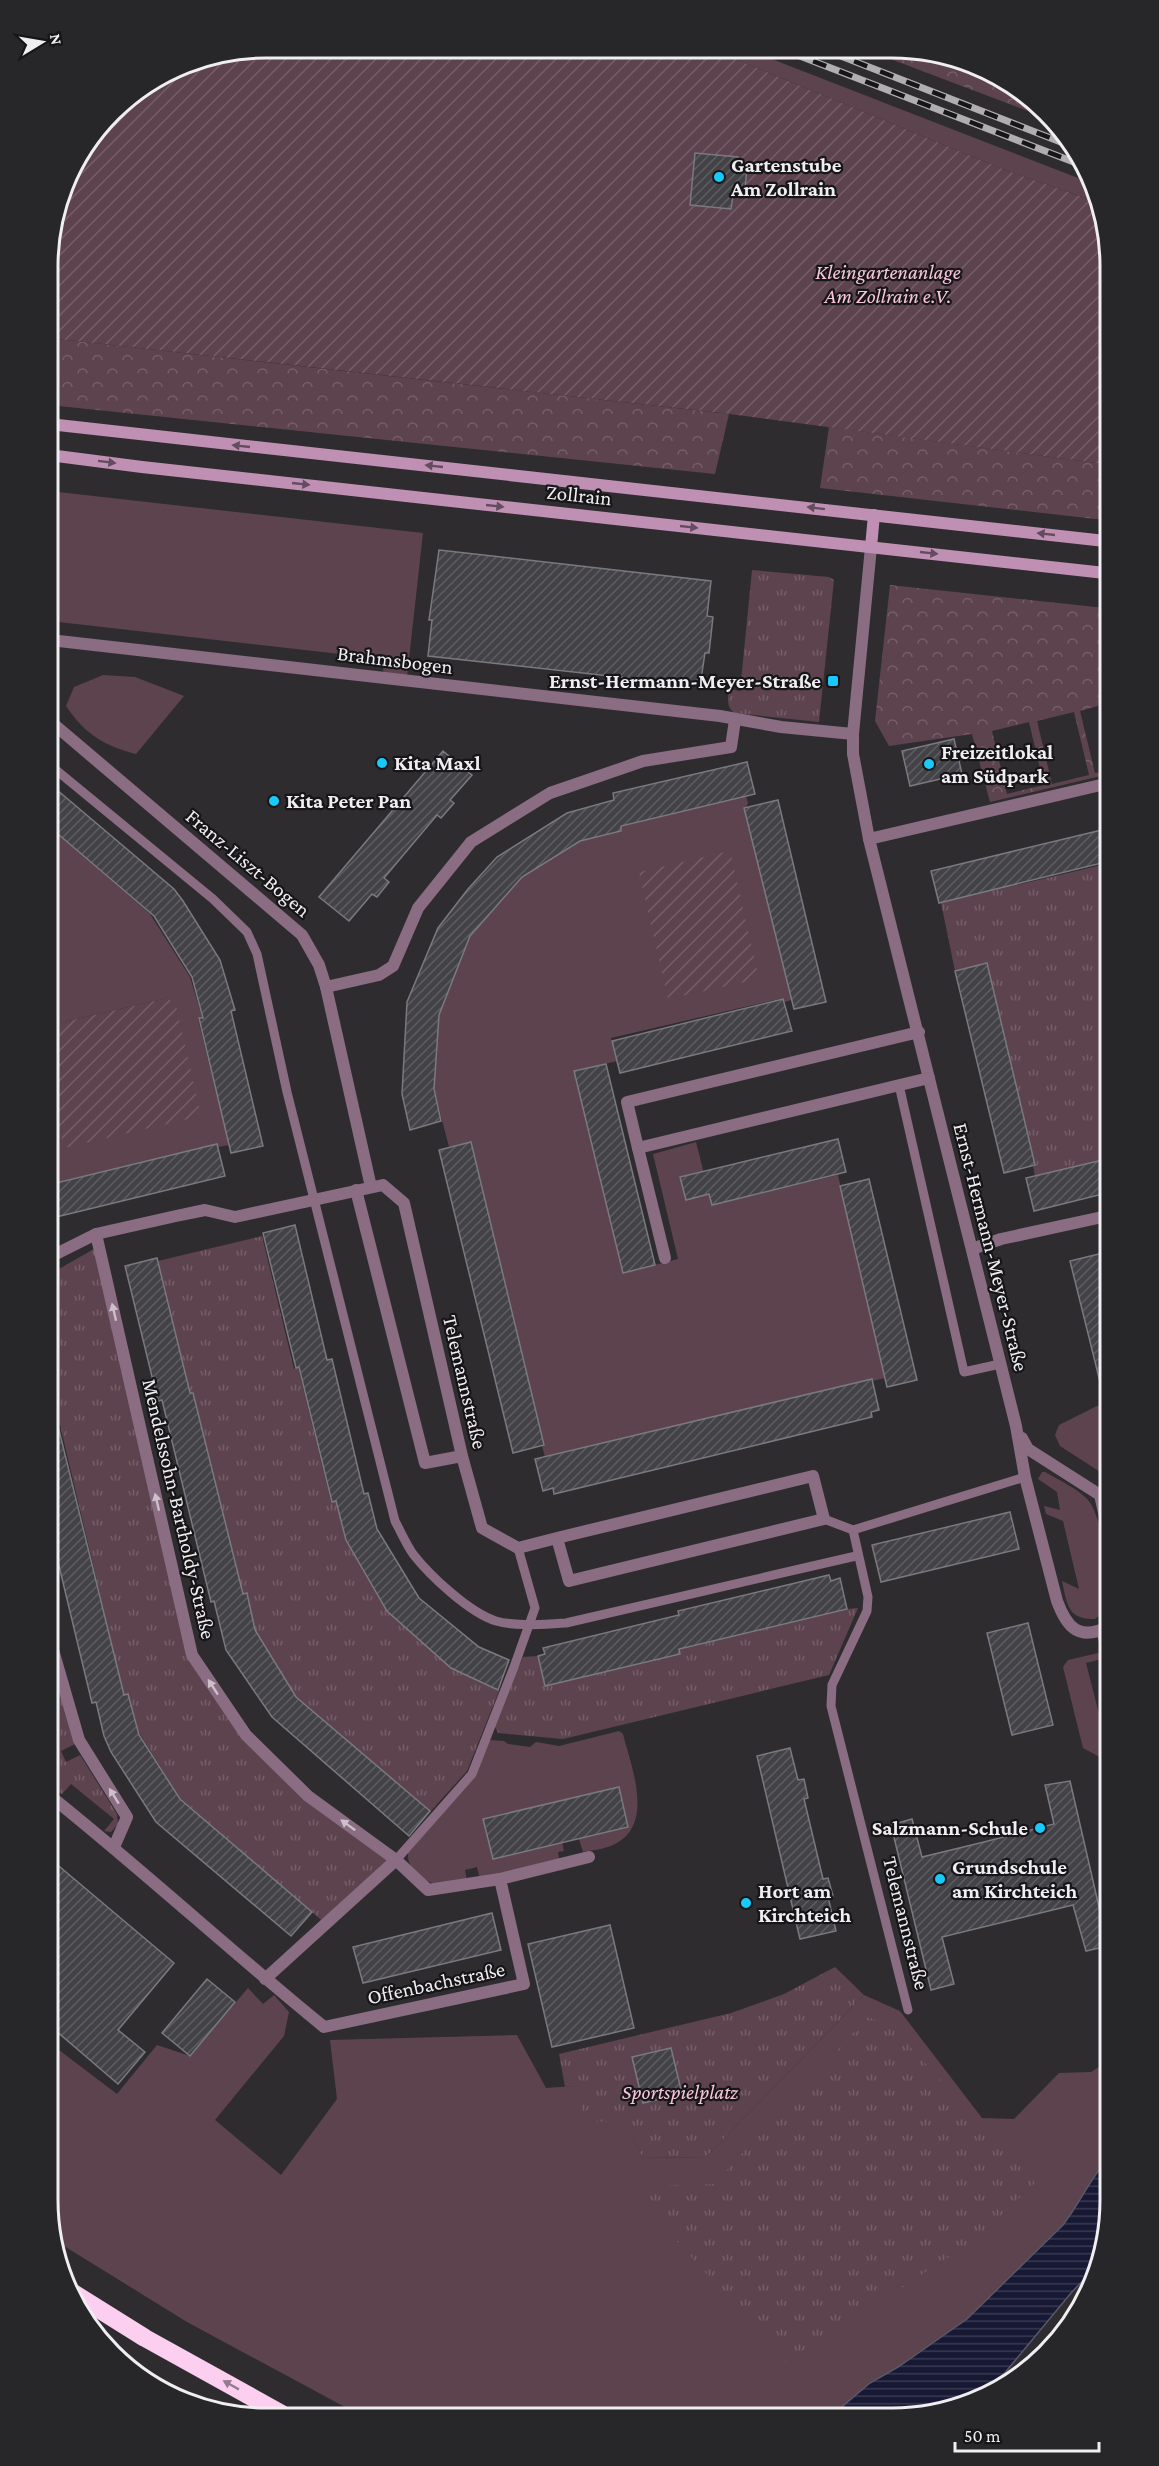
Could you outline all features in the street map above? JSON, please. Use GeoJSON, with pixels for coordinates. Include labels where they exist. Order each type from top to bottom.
{"type":"FeatureCollection","features":[{"type":"Feature","properties":{"kind":"highway"},"geometry":{"type":"LineString","coordinates":[[84,2300],[146,2338],[271,2408]]}},
{"type":"Feature","properties":{"kind":"main road","name":"Zollrain"},"geometry":{"type":"LineString","coordinates":[[59,425],[1100,540]]}},
{"type":"Feature","properties":{"kind":"main road","name":"Zollrain"},"geometry":{"type":"LineString","coordinates":[[59,456],[1100,572]]}},
{"type":"Feature","properties":{"kind":"main road"},"geometry":{"type":"LineString","coordinates":[[871,547],[874,515]]}},
{"type":"Feature","properties":{"kind":"street","name":"Ernst-Hermann-Meyer-Straße"},"geometry":{"type":"LineString","coordinates":[[871,547],[853,734],[853,754],[869,839],[1016,1426],[1025,1477],[1056,1602],[1064,1620],[1074,1630],[1087,1633],[1100,1630]]}},
{"type":"Feature","properties":{"kind":"street","name":"Brahmsbogen"},"geometry":{"type":"LineString","coordinates":[[59,641],[720,716],[735,720],[853,734]]}},
{"type":"Feature","properties":{"kind":"street"},"geometry":{"type":"LineString","coordinates":[[326,987],[379,975],[393,966],[418,908],[471,842],[550,793],[643,761],[731,747],[735,720]]}},
{"type":"Feature","properties":{"kind":"street","name":"Franz-Liszt-Bogen"},"geometry":{"type":"LineString","coordinates":[[59,728],[302,935],[319,965],[326,987],[372,1187]]}},
{"type":"Feature","properties":{"kind":"street"},"geometry":{"type":"LineString","coordinates":[[869,839],[1100,785]]}},
{"type":"Feature","properties":{"kind":"street"},"geometry":{"type":"LineString","coordinates":[[665,1258],[627,1102],[919,1032]]}},
{"type":"Feature","properties":{"kind":"street"},"geometry":{"type":"LineString","coordinates":[[638,1148],[929,1078]]}},
{"type":"Feature","properties":{"kind":"street","name":"Telemannstraße"},"geometry":{"type":"LineString","coordinates":[[372,1187],[383,1185],[404,1203],[462,1456],[482,1528],[518,1548]]}},
{"type":"Feature","properties":{"kind":"street"},"geometry":{"type":"LineString","coordinates":[[58,1253],[96,1234],[205,1210],[235,1217],[372,1187]]}},
{"type":"Feature","properties":{"kind":"street"},"geometry":{"type":"LineString","coordinates":[[356,1190],[424,1463],[462,1456]]}},
{"type":"Feature","properties":{"kind":"street"},"geometry":{"type":"LineString","coordinates":[[972,1250],[1001,1239],[1100,1218]]}},
{"type":"Feature","properties":{"kind":"street","name":"Mendelssohn-Bartholdy-Straße"},"geometry":{"type":"LineString","coordinates":[[96,1234],[192,1655],[246,1735],[308,1796],[396,1860],[428,1890],[500,1879],[589,1857]]}},
{"type":"Feature","properties":{"kind":"street","name":"Ernst-Hermann-Meyer-Straße"},"geometry":{"type":"LineString","coordinates":[[1016,1426],[1028,1449],[1100,1495]]}},
{"type":"Feature","properties":{"kind":"street"},"geometry":{"type":"LineString","coordinates":[[518,1548],[557,1538],[813,1476],[824,1519],[569,1581],[557,1538]]}},
{"type":"Feature","properties":{"kind":"street"},"geometry":{"type":"LineString","coordinates":[[58,1668],[79,1740],[127,1817],[114,1847]]}},
{"type":"Feature","properties":{"kind":"street","name":"Offenbachstraße"},"geometry":{"type":"LineString","coordinates":[[58,1802],[114,1847],[265,1979],[324,2027],[524,1984],[500,1879]]}},
{"type":"Feature","properties":{"kind":"street"},"geometry":{"type":"LineString","coordinates":[[265,1979],[396,1860]]}},
{"type":"Feature","properties":{"kind":"lane"},"geometry":{"type":"LineString","coordinates":[[59,772],[183,874],[247,932],[257,954],[285,1081],[395,1521],[414,1554],[465,1606],[495,1620],[529,1625],[566,1623],[856,1556]]}},
{"type":"Feature","properties":{"kind":"lane"},"geometry":{"type":"LineString","coordinates":[[899,1085],[964,1372],[1000,1364]]}},
{"type":"Feature","properties":{"kind":"lane"},"geometry":{"type":"LineString","coordinates":[[824,1519],[853,1530],[1025,1477]]}},
{"type":"Feature","properties":{"kind":"lane","name":"Telemannstraße"},"geometry":{"type":"LineString","coordinates":[[853,1530],[856,1556],[867,1597],[867,1611],[832,1685],[831,1706],[908,2010]]}},
{"type":"Feature","properties":{"kind":"lane"},"geometry":{"type":"LineString","coordinates":[[396,1860],[472,1774],[535,1608],[518,1548]]}},
{"type":"Feature","properties":{"kind":"green space","name":"Kleingartenanlage Am Zollrain e.V."},"geometry":{"type":"Polygon","coordinates":[[[267,58],[733,58],[1005,170],[1089,199],[1099,240],[1100,463],[722,413],[59,339],[59,253],[63,226],[74,187],[94,151],[110,129],[129,110],[163,86],[187,74],[240,60],[267,58]]]}},
{"type":"Feature","properties":{"kind":"green space"},"geometry":{"type":"Polygon","coordinates":[[[733,58],[769,58],[1081,179],[1089,199],[1005,170],[733,58]]]}},
{"type":"Feature","properties":{"kind":"green space"},"geometry":{"type":"Polygon","coordinates":[[[888,58],[933,63],[959,70],[984,80],[1033,113],[888,58]]]}},
{"type":"Feature","properties":{"kind":"green space"},"geometry":{"type":"Polygon","coordinates":[[[59,339],[729,414],[715,474],[59,406],[59,339]]]}},
{"type":"Feature","properties":{"kind":"green space"},"geometry":{"type":"Polygon","coordinates":[[[829,427],[1100,463],[1100,519],[820,488],[829,427]]]}},
{"type":"Feature","properties":{"kind":"green space"},"geometry":{"type":"Polygon","coordinates":[[[59,492],[423,533],[407,677],[383,674],[384,659],[59,622],[59,492]]]}},
{"type":"Feature","properties":{"kind":"green space"},"geometry":{"type":"Polygon","coordinates":[[[752,570],[829,577],[834,580],[819,722],[735,713],[730,708],[729,689],[740,691],[752,570]]]}},
{"type":"Feature","properties":{"kind":"green space"},"geometry":{"type":"Polygon","coordinates":[[[890,585],[1100,607],[1100,705],[1080,711],[1095,773],[1100,772],[1100,776],[990,802],[972,734],[889,746],[875,721],[890,585]],[[1074,712],[1037,721],[1052,784],[1089,775],[1074,712]],[[1029,722],[992,731],[1007,794],[1044,785],[1029,722]]]}},
{"type":"Feature","properties":{"kind":"green space"},"geometry":{"type":"Polygon","coordinates":[[[103,675],[135,677],[184,696],[136,754],[96,738],[80,724],[66,706],[74,687],[103,675]]]}},
{"type":"Feature","properties":{"kind":"green space"},"geometry":{"type":"Polygon","coordinates":[[[746,796],[748,803],[745,809],[792,1000],[784,1002],[783,998],[611,1038],[617,1061],[575,1071],[623,1273],[678,1259],[653,1154],[696,1142],[712,1205],[838,1175],[885,1378],[872,1381],[871,1379],[545,1457],[471,1142],[449,1147],[434,1089],[439,1015],[470,936],[522,877],[580,841],[621,831],[621,826],[746,796]]]}},
{"type":"Feature","properties":{"kind":"green space"},"geometry":{"type":"Polygon","coordinates":[[[59,835],[150,914],[190,977],[202,1017],[198,1019],[229,1145],[218,1147],[217,1144],[59,1182],[59,1122],[65,1148],[167,998],[59,1023],[59,835]]]}},
{"type":"Feature","properties":{"kind":"green space"},"geometry":{"type":"Polygon","coordinates":[[[730,851],[759,979],[668,999],[639,872],[730,851]]]}},
{"type":"Feature","properties":{"kind":"green space"},"geometry":{"type":"Polygon","coordinates":[[[1100,865],[1100,1161],[1035,1176],[1033,1166],[1035,1165],[987,964],[955,971],[941,903],[1100,865]]]}},
{"type":"Feature","properties":{"kind":"green space"},"geometry":{"type":"Polygon","coordinates":[[[167,998],[176,1005],[201,1116],[64,1148],[59,1125],[59,1023],[167,998]]]}},
{"type":"Feature","properties":{"kind":"green space"},"geometry":{"type":"Polygon","coordinates":[[[262,1236],[294,1369],[298,1367],[331,1502],[336,1502],[346,1540],[387,1611],[451,1668],[499,1691],[467,1771],[430,1812],[296,1697],[255,1630],[247,1594],[243,1594],[158,1261],[262,1236]]]}},
{"type":"Feature","properties":{"kind":"green space"},"geometry":{"type":"Polygon","coordinates":[[[99,1246],[192,1655],[240,1729],[308,1796],[396,1860],[326,1924],[180,1798],[138,1731],[127,1694],[124,1695],[58,1425],[58,1269],[99,1246]]]}},
{"type":"Feature","properties":{"kind":"green space"},"geometry":{"type":"Polygon","coordinates":[[[1100,1406],[1100,1472],[1060,1446],[1055,1435],[1059,1425],[1100,1406]]]}},
{"type":"Feature","properties":{"kind":"green space"},"geometry":{"type":"Polygon","coordinates":[[[1042,1472],[1045,1472],[1062,1481],[1084,1496],[1094,1510],[1100,1529],[1100,1615],[1095,1619],[1079,1617],[1067,1603],[1062,1581],[1079,1589],[1063,1521],[1046,1514],[1044,1506],[1060,1510],[1057,1492],[1038,1479],[1042,1472]]]}},
{"type":"Feature","properties":{"kind":"green space"},"geometry":{"type":"Polygon","coordinates":[[[858,1608],[829,1675],[563,1739],[498,1733],[494,1725],[523,1657],[538,1656],[546,1686],[680,1654],[679,1649],[858,1608]]]}},
{"type":"Feature","properties":{"kind":"green space"},"geometry":{"type":"Polygon","coordinates":[[[1098,1653],[1100,1656],[1100,1660],[1086,1663],[1100,1718],[1100,1757],[1083,1748],[1063,1667],[1068,1660],[1098,1653]]]}},
{"type":"Feature","properties":{"kind":"green space"},"geometry":{"type":"Polygon","coordinates":[[[58,1689],[75,1744],[61,1751],[66,1762],[80,1755],[117,1814],[118,1824],[111,1832],[104,1831],[114,1819],[71,1784],[62,1794],[58,1792],[58,1689]]]}},
{"type":"Feature","properties":{"kind":"green space"},"geometry":{"type":"Polygon","coordinates":[[[619,1731],[623,1734],[635,1778],[637,1809],[634,1823],[627,1835],[615,1844],[583,1852],[579,1839],[628,1827],[619,1787],[483,1819],[493,1859],[562,1842],[564,1851],[558,1852],[559,1859],[480,1879],[477,1867],[465,1870],[467,1881],[445,1884],[427,1881],[413,1869],[408,1852],[462,1789],[489,1740],[530,1747],[536,1742],[559,1746],[619,1731]]]}},
{"type":"Feature","properties":{"kind":"green space","name":"Sportspielplatz"},"geometry":{"type":"Polygon","coordinates":[[[835,1967],[864,1995],[706,2157],[643,2158],[622,2121],[585,2122],[574,2086],[565,2087],[559,2054],[731,2013],[784,1994],[835,1967]]]}},
{"type":"Feature","properties":{"kind":"green space"},"geometry":{"type":"Polygon","coordinates":[[[248,1988],[263,2004],[274,1995],[289,2012],[284,2036],[215,2120],[281,2175],[337,2099],[330,2040],[517,2035],[546,2088],[574,2086],[622,2120],[643,2158],[706,2157],[864,1995],[900,2011],[982,2118],[1014,2119],[1059,2073],[1091,2072],[1100,2066],[1100,2169],[1063,2225],[967,2319],[898,2367],[870,2383],[841,2408],[347,2408],[187,2322],[65,2246],[58,2199],[58,2049],[117,2094],[157,2045],[190,2056],[248,1988]]]}},
{"type":"Feature","properties":{"kind":"green space"},"geometry":{"type":"Polygon","coordinates":[[[868,2017],[891,2026],[1035,2183],[977,2238],[843,2327],[798,2375],[627,2186],[714,2184],[868,2017]]]}},
{"type":"Feature","properties":{"kind":"shaded area"},"geometry":{"type":"Polygon","coordinates":[[[1100,2169],[1100,2213],[1096,2240],[1085,2278],[1003,2375],[984,2386],[959,2396],[919,2406],[843,2408],[870,2383],[898,2367],[967,2319],[1063,2225],[1100,2169]]]}},
{"type":"Feature","properties":{"kind":"building","name":"Gartenstube Am Zollrain"},"geometry":{"type":"Polygon","coordinates":[[[695,153],[738,157],[737,165],[747,166],[745,190],[734,189],[731,209],[690,205],[695,153]]]}},
{"type":"Feature","properties":{"kind":"building"},"geometry":{"type":"Polygon","coordinates":[[[439,550],[711,581],[707,616],[713,617],[709,653],[705,653],[700,686],[428,656],[432,620],[429,620],[439,550]]]}},
{"type":"Feature","properties":{"kind":"building"},"geometry":{"type":"Polygon","coordinates":[[[954,739],[962,774],[910,786],[902,751],[954,739]]]}},
{"type":"Feature","properties":{"kind":"building"},"geometry":{"type":"Polygon","coordinates":[[[443,751],[472,775],[450,800],[454,803],[441,818],[437,815],[384,878],[389,882],[377,897],[372,894],[349,921],[319,897],[443,751]]]}},
{"type":"Feature","properties":{"kind":"building"},"geometry":{"type":"Polygon","coordinates":[[[747,762],[755,794],[621,826],[621,831],[580,841],[522,877],[470,936],[439,1015],[434,1089],[441,1121],[410,1130],[402,1094],[407,1002],[438,928],[468,889],[497,857],[567,813],[614,800],[613,793],[747,762]]]}},
{"type":"Feature","properties":{"kind":"building"},"geometry":{"type":"Polygon","coordinates":[[[59,791],[174,889],[220,960],[235,1010],[231,1011],[263,1146],[231,1153],[199,1018],[203,1018],[192,977],[154,916],[59,835],[59,791]]]}},
{"type":"Feature","properties":{"kind":"building"},"geometry":{"type":"Polygon","coordinates":[[[778,800],[826,1002],[794,1009],[744,808],[778,800]]]}},
{"type":"Feature","properties":{"kind":"building"},"geometry":{"type":"Polygon","coordinates":[[[1100,830],[1100,863],[939,903],[931,871],[1100,830]]]}},
{"type":"Feature","properties":{"kind":"building"},"geometry":{"type":"Polygon","coordinates":[[[987,963],[1035,1165],[1004,1173],[955,971],[987,963]]]}},
{"type":"Feature","properties":{"kind":"building"},"geometry":{"type":"Polygon","coordinates":[[[783,999],[792,1031],[620,1073],[612,1041],[783,999]]]}},
{"type":"Feature","properties":{"kind":"building"},"geometry":{"type":"Polygon","coordinates":[[[606,1064],[655,1265],[623,1273],[574,1071],[606,1064]]]}},
{"type":"Feature","properties":{"kind":"building"},"geometry":{"type":"Polygon","coordinates":[[[838,1139],[846,1172],[712,1205],[709,1194],[686,1200],[680,1177],[838,1139]]]}},
{"type":"Feature","properties":{"kind":"building"},"geometry":{"type":"Polygon","coordinates":[[[471,1142],[544,1445],[513,1453],[439,1150],[471,1142]]]}},
{"type":"Feature","properties":{"kind":"building"},"geometry":{"type":"Polygon","coordinates":[[[217,1144],[225,1176],[59,1216],[59,1182],[217,1144]]]}},
{"type":"Feature","properties":{"kind":"building"},"geometry":{"type":"Polygon","coordinates":[[[1100,1161],[1100,1195],[1034,1211],[1026,1178],[1100,1161]]]}},
{"type":"Feature","properties":{"kind":"building"},"geometry":{"type":"Polygon","coordinates":[[[869,1179],[917,1380],[887,1387],[840,1186],[869,1179]]]}},
{"type":"Feature","properties":{"kind":"building"},"geometry":{"type":"Polygon","coordinates":[[[295,1225],[327,1360],[332,1359],[364,1494],[368,1493],[377,1529],[419,1598],[479,1647],[509,1660],[498,1690],[451,1668],[387,1611],[346,1540],[336,1501],[332,1502],[263,1233],[295,1225]]]}},
{"type":"Feature","properties":{"kind":"building"},"geometry":{"type":"Polygon","coordinates":[[[1100,1254],[1100,1382],[1070,1261],[1100,1254]]]}},
{"type":"Feature","properties":{"kind":"building"},"geometry":{"type":"Polygon","coordinates":[[[157,1258],[190,1393],[193,1393],[243,1594],[247,1593],[255,1630],[296,1697],[430,1811],[409,1836],[272,1717],[226,1650],[214,1601],[211,1602],[162,1400],[158,1401],[125,1266],[157,1258]]]}},
{"type":"Feature","properties":{"kind":"building"},"geometry":{"type":"Polygon","coordinates":[[[872,1379],[879,1410],[871,1412],[872,1417],[554,1494],[553,1488],[543,1491],[535,1459],[872,1379]]]}},
{"type":"Feature","properties":{"kind":"building"},"geometry":{"type":"Polygon","coordinates":[[[58,1428],[124,1695],[128,1694],[139,1735],[180,1799],[312,1912],[291,1936],[156,1822],[111,1752],[104,1736],[96,1702],[92,1703],[58,1563],[58,1428]]]}},
{"type":"Feature","properties":{"kind":"building"},"geometry":{"type":"Polygon","coordinates":[[[1010,1512],[1019,1549],[881,1582],[872,1545],[1010,1512]]]}},
{"type":"Feature","properties":{"kind":"building"},"geometry":{"type":"Polygon","coordinates":[[[829,1575],[831,1581],[840,1578],[847,1609],[679,1649],[680,1654],[545,1686],[538,1656],[545,1654],[543,1648],[679,1615],[678,1611],[829,1575]]]}},
{"type":"Feature","properties":{"kind":"building"},"geometry":{"type":"Polygon","coordinates":[[[1028,1623],[1053,1725],[1012,1735],[987,1633],[1028,1623]]]}},
{"type":"Feature","properties":{"kind":"building"},"geometry":{"type":"Polygon","coordinates":[[[790,1748],[798,1780],[804,1779],[808,1798],[804,1799],[823,1879],[828,1878],[833,1896],[828,1897],[836,1931],[800,1939],[757,1756],[790,1748]]]}},
{"type":"Feature","properties":{"kind":"building"},"geometry":{"type":"Polygon","coordinates":[[[1070,1781],[1100,1911],[1100,1948],[1086,1951],[1073,1905],[942,1937],[954,1984],[931,1990],[891,1825],[912,1819],[922,1857],[1054,1824],[1045,1785],[1070,1781]]]}},
{"type":"Feature","properties":{"kind":"building"},"geometry":{"type":"Polygon","coordinates":[[[619,1787],[628,1827],[493,1859],[483,1819],[619,1787]]]}},
{"type":"Feature","properties":{"kind":"building"},"geometry":{"type":"Polygon","coordinates":[[[58,1866],[174,1963],[118,2030],[145,2052],[118,2084],[58,2033],[58,1866]]]}},
{"type":"Feature","properties":{"kind":"building"},"geometry":{"type":"Polygon","coordinates":[[[492,1913],[501,1950],[363,1983],[353,1947],[492,1913]]]}},
{"type":"Feature","properties":{"kind":"building"},"geometry":{"type":"Polygon","coordinates":[[[610,1925],[634,2028],[552,2047],[528,1944],[610,1925]]]}},
{"type":"Feature","properties":{"kind":"building"},"geometry":{"type":"Polygon","coordinates":[[[207,1979],[235,2002],[190,2056],[162,2033],[207,1979]]]}},
{"type":"Feature","properties":{"kind":"building"},"geometry":{"type":"Polygon","coordinates":[[[671,2048],[682,2094],[643,2103],[632,2057],[671,2048]]]}},
{"type":"Feature","properties":{"kind":"railway"},"geometry":{"type":"LineString","coordinates":[[805,58],[1071,161]]}},
{"type":"Feature","properties":{"kind":"railway"},"geometry":{"type":"LineString","coordinates":[[846,58],[1058,141]]}},
{"type":"Feature","properties":{"kind":"place","name":"Gartenstube Am Zollrain"},"geometry":{"type":"Point","coordinates":[719,177]}},
{"type":"Feature","properties":{"kind":"place","name":"Ernst-Hermann-Meyer-Straße"},"geometry":{"type":"Point","coordinates":[833,681]}},
{"type":"Feature","properties":{"kind":"place","name":"Kita Maxl"},"geometry":{"type":"Point","coordinates":[382,763]}},
{"type":"Feature","properties":{"kind":"place","name":"Freizeitlokal am Südpark"},"geometry":{"type":"Point","coordinates":[929,764]}},
{"type":"Feature","properties":{"kind":"place","name":"Kita Peter Pan"},"geometry":{"type":"Point","coordinates":[274,801]}},
{"type":"Feature","properties":{"kind":"place","name":"Salzmann-Schule"},"geometry":{"type":"Point","coordinates":[1040,1828]}},
{"type":"Feature","properties":{"kind":"place","name":"Grundschule am Kirchteich"},"geometry":{"type":"Point","coordinates":[940,1879]}},
{"type":"Feature","properties":{"kind":"place","name":"Hort am Kirchteich"},"geometry":{"type":"Point","coordinates":[746,1903]}}]}
